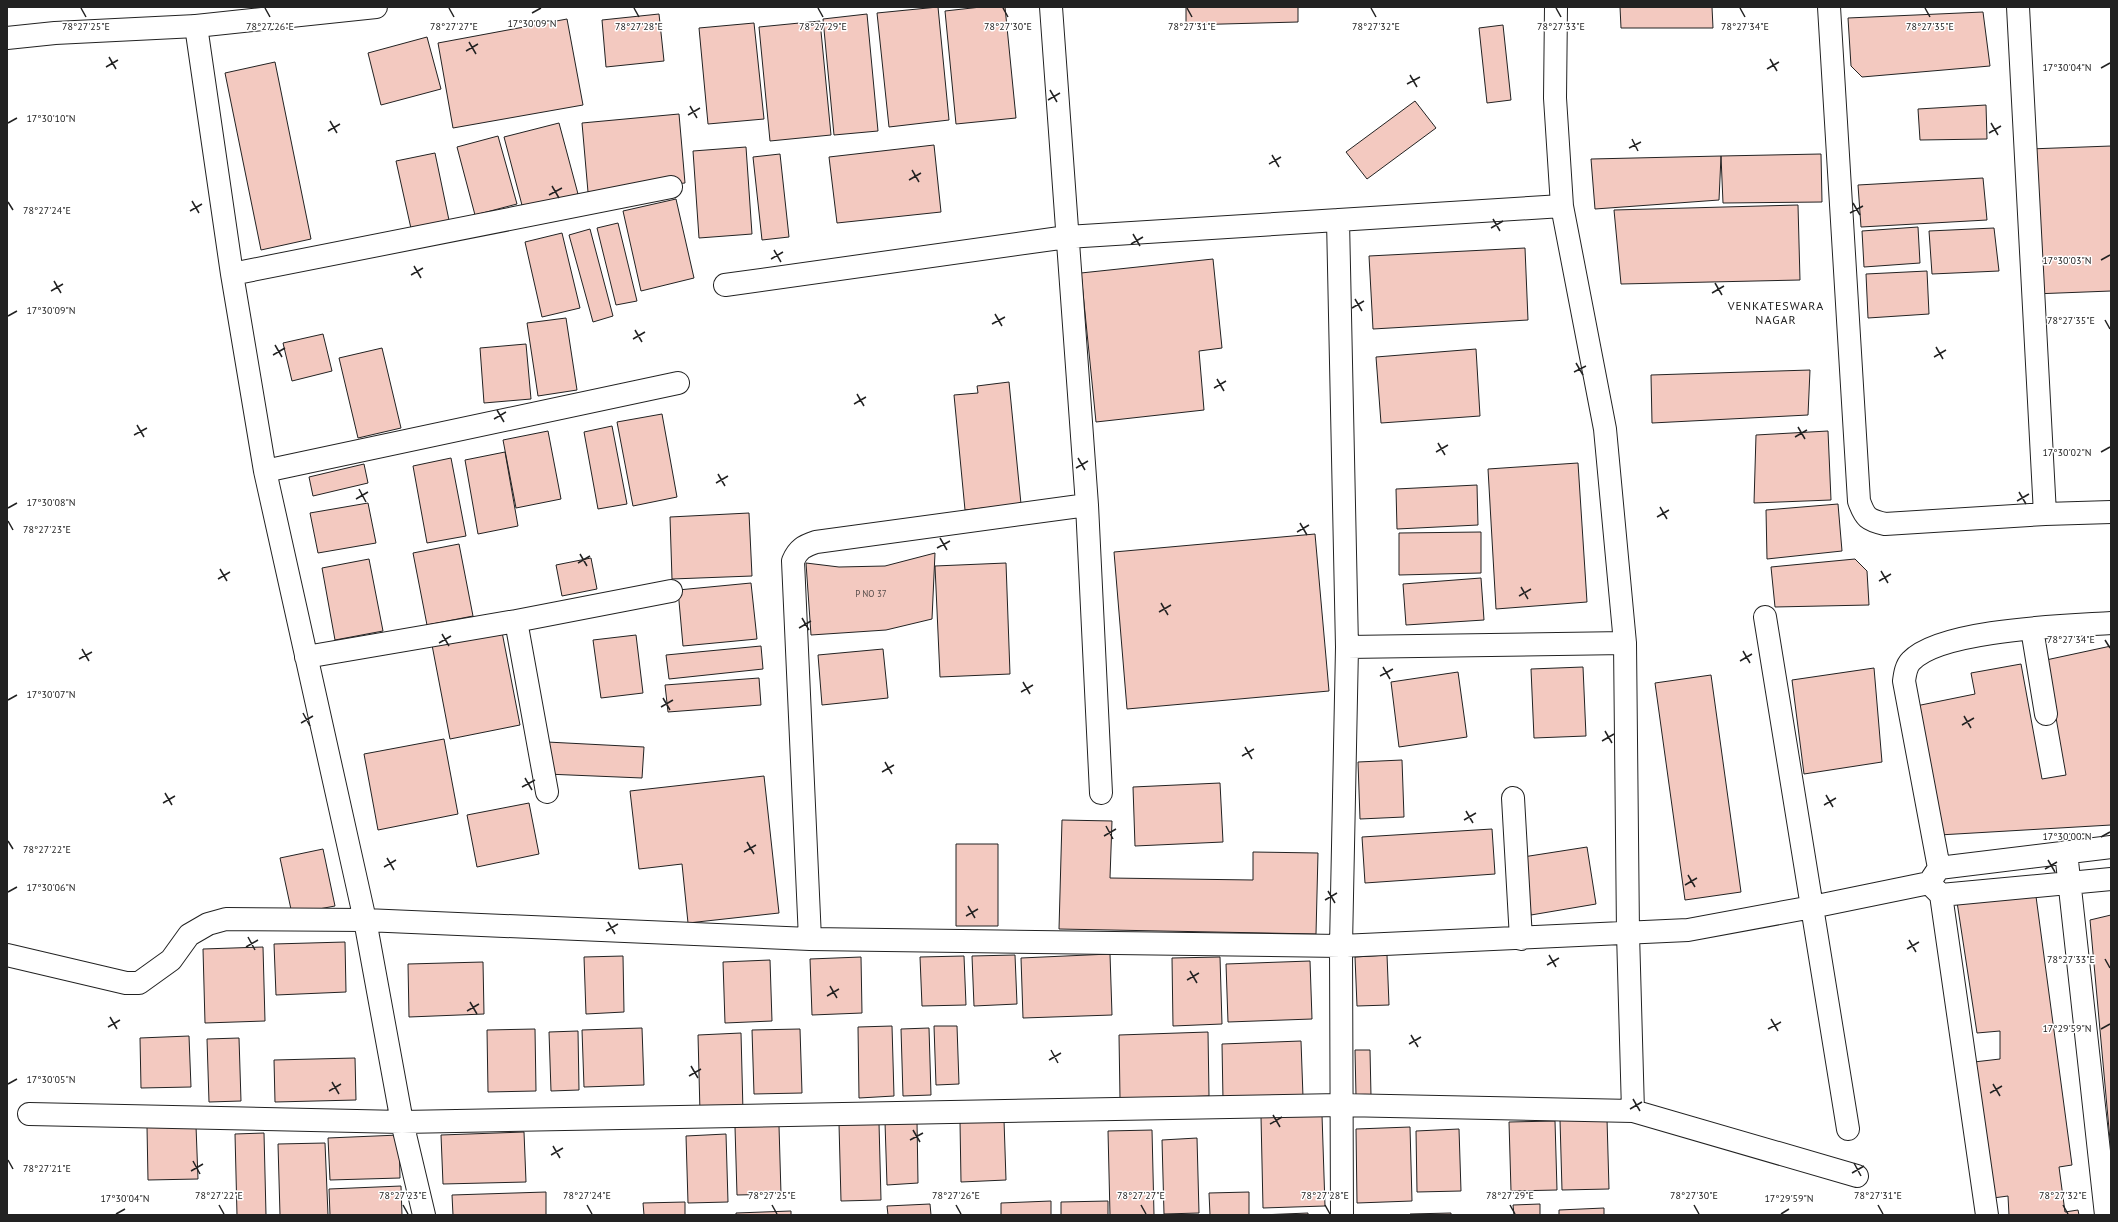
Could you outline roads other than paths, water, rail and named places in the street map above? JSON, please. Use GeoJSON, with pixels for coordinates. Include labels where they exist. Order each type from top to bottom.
{"type":"FeatureCollection","features":[{"type":"Feature","properties":{"kind":"street"},"geometry":{"type":"LineString","coordinates":[[7,38],[55,33],[196,26],[262,13],[376,7]]}},
{"type":"Feature","properties":{"kind":"street"},"geometry":{"type":"LineString","coordinates":[[1051,7],[1087,506],[1101,793]]}},
{"type":"Feature","properties":{"kind":"street"},"geometry":{"type":"LineString","coordinates":[[1556,7],[1555,98],[1562,206],[1605,429],[1625,643],[1628,933],[1632,1111]]}},
{"type":"Feature","properties":{"kind":"street"},"geometry":{"type":"LineString","coordinates":[[1828,7],[1859,501],[1863,513],[1872,521],[1885,524],[2045,514],[2111,512]]}},
{"type":"Feature","properties":{"kind":"street"},"geometry":{"type":"LineString","coordinates":[[2018,7],[2045,514]]}},
{"type":"Feature","properties":{"kind":"street"},"geometry":{"type":"LineString","coordinates":[[196,26],[232,274],[266,471],[365,920],[402,1122],[424,1215]]}},
{"type":"Feature","properties":{"kind":"street"},"geometry":{"type":"LineString","coordinates":[[232,274],[671,187]]}},
{"type":"Feature","properties":{"kind":"street"},"geometry":{"type":"LineString","coordinates":[[725,285],[1067,237],[1562,206]]}},
{"type":"Feature","properties":{"kind":"street"},"geometry":{"type":"LineString","coordinates":[[1338,220],[1347,647],[1341,946],[1340,1105],[1342,1215]]}},
{"type":"Feature","properties":{"kind":"street"},"geometry":{"type":"LineString","coordinates":[[266,471],[678,383]]}},
{"type":"Feature","properties":{"kind":"street"},"geometry":{"type":"LineString","coordinates":[[810,939],[793,560],[797,552],[805,546],[816,542],[1087,506]]}},
{"type":"Feature","properties":{"kind":"street"},"geometry":{"type":"LineString","coordinates":[[306,657],[516,621],[671,591]]}},
{"type":"Feature","properties":{"kind":"street"},"geometry":{"type":"LineString","coordinates":[[1765,617],[1848,1129]]}},
{"type":"Feature","properties":{"kind":"street"},"geometry":{"type":"LineString","coordinates":[[516,621],[547,792]]}},
{"type":"Feature","properties":{"kind":"street"},"geometry":{"type":"LineString","coordinates":[[1987,1215],[1937,882],[1904,681],[1906,670],[1912,660],[1931,649],[1954,639],[2032,629],[2111,623]]}},
{"type":"Feature","properties":{"kind":"street"},"geometry":{"type":"LineString","coordinates":[[2032,629],[2046,714]]}},
{"type":"Feature","properties":{"kind":"street"},"geometry":{"type":"LineString","coordinates":[[1347,647],[1625,643]]}},
{"type":"Feature","properties":{"kind":"street"},"geometry":{"type":"LineString","coordinates":[[1513,798],[1521,938]]}},
{"type":"Feature","properties":{"kind":"street"},"geometry":{"type":"LineString","coordinates":[[7,955],[126,984],[139,983],[170,960],[189,935],[208,924],[226,919],[365,920],[810,939],[1341,946],[1688,930],[1937,882],[2066,852],[2111,847]]}},
{"type":"Feature","properties":{"kind":"street"},"geometry":{"type":"LineString","coordinates":[[2066,852],[2106,1215]]}},
{"type":"Feature","properties":{"kind":"street"},"geometry":{"type":"LineString","coordinates":[[1937,882],[2069,883],[2111,879]]}},
{"type":"Feature","properties":{"kind":"street"},"geometry":{"type":"LineString","coordinates":[[29,1114],[402,1122],[1340,1105],[1632,1111],[1857,1176]]}},
{"type":"Feature","properties":{"kind":"district","name":"VENKATESWARA NAGAR"},"geometry":{"type":"Point","coordinates":[1776,312]}}]}
